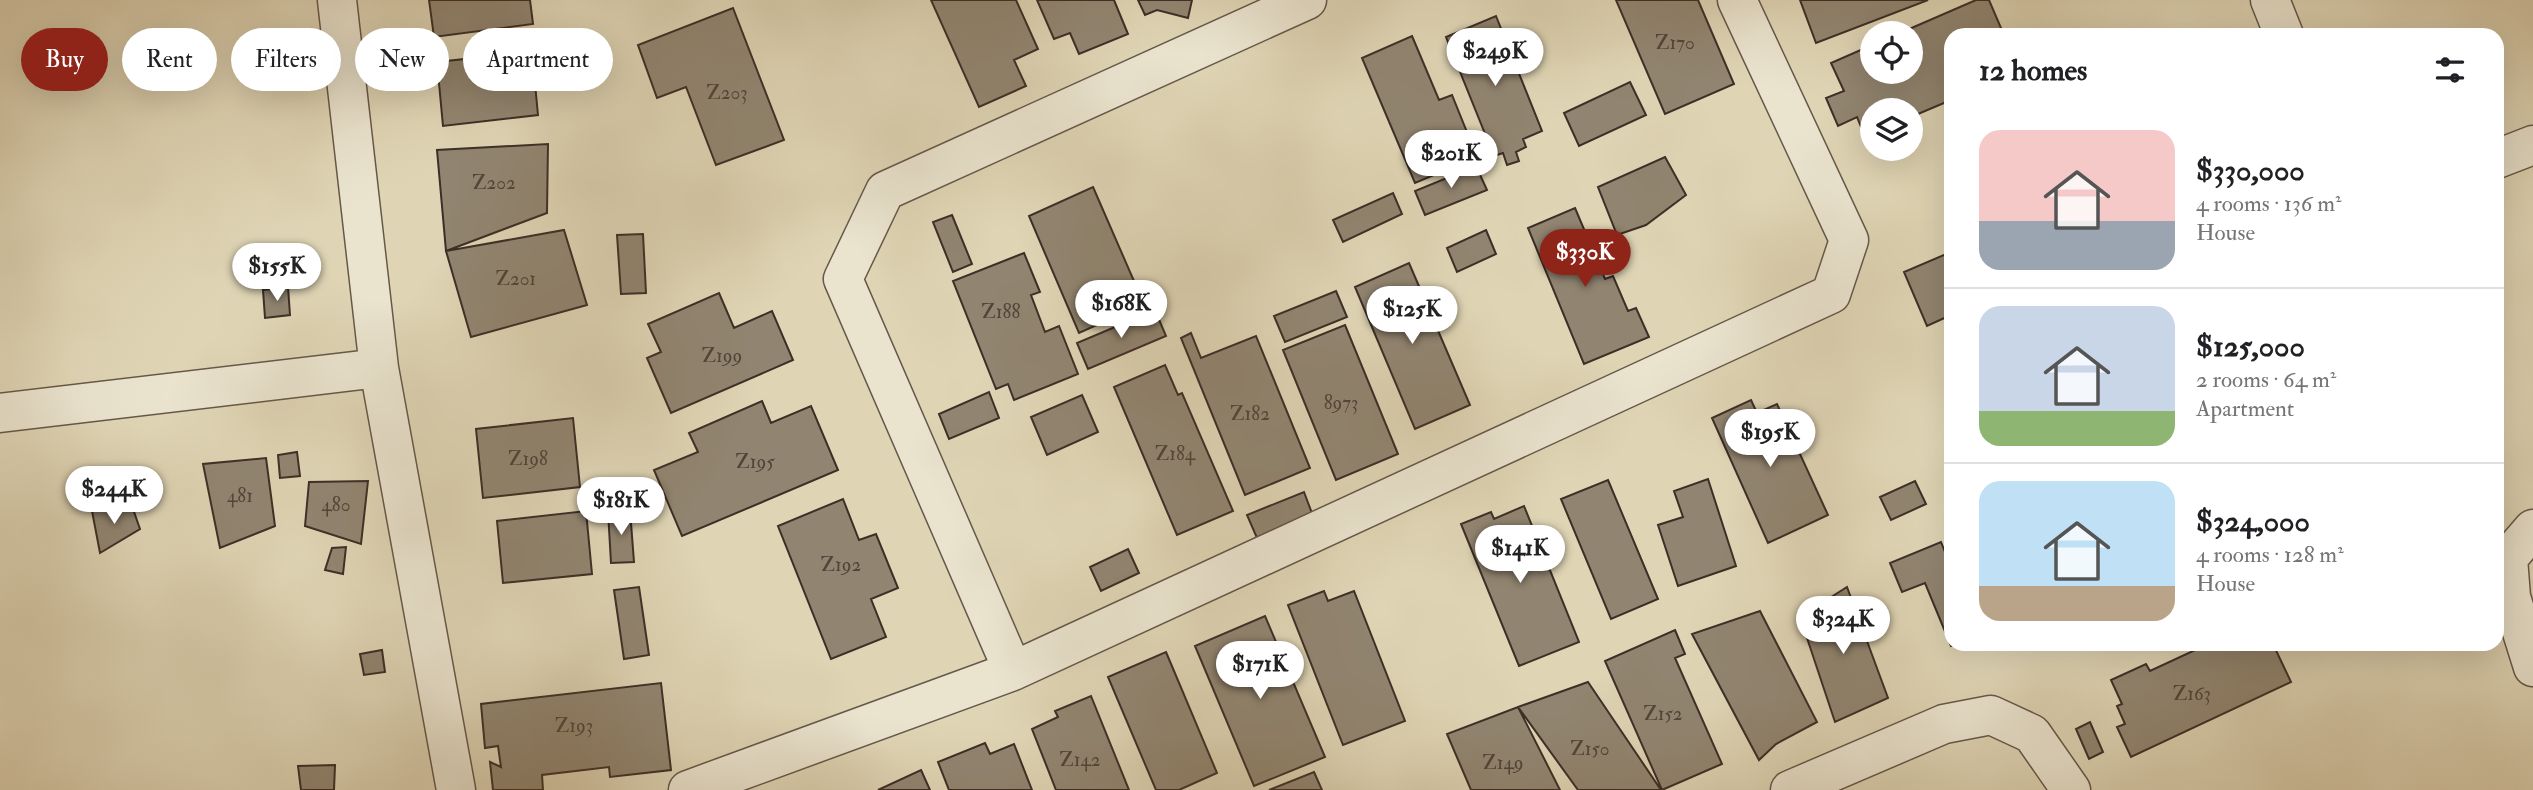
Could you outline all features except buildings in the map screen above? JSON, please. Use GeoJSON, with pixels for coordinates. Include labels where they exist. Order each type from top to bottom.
{"type":"FeatureCollection","features":[{"type":"Feature","properties":{"kind":"street"},"geometry":{"type":"LineString","coordinates":[[337,0],[379,368],[456,790]]}},
{"type":"Feature","properties":{"kind":"street"},"geometry":{"type":"LineString","coordinates":[[1013,671],[843,279],[885,191],[1307,0]]}},
{"type":"Feature","properties":{"kind":"street"},"geometry":{"type":"LineString","coordinates":[[688,790],[1013,671],[1831,294],[1849,240],[1737,0]]}},
{"type":"Feature","properties":{"kind":"street"},"geometry":{"type":"LineString","coordinates":[[2270,0],[2281,28]]}},
{"type":"Feature","properties":{"kind":"street"},"geometry":{"type":"LineString","coordinates":[[2504,156],[2533,145]]}},
{"type":"Feature","properties":{"kind":"street"},"geometry":{"type":"LineString","coordinates":[[0,413],[379,368]]}},
{"type":"Feature","properties":{"kind":"street"},"geometry":{"type":"LineString","coordinates":[[2533,529],[2508,558],[2511,597],[2533,667]]}},
{"type":"Feature","properties":{"kind":"street"},"geometry":{"type":"LineString","coordinates":[[1790,790],[1944,724],[1991,715],[2032,734],[2071,790]]}}]}
